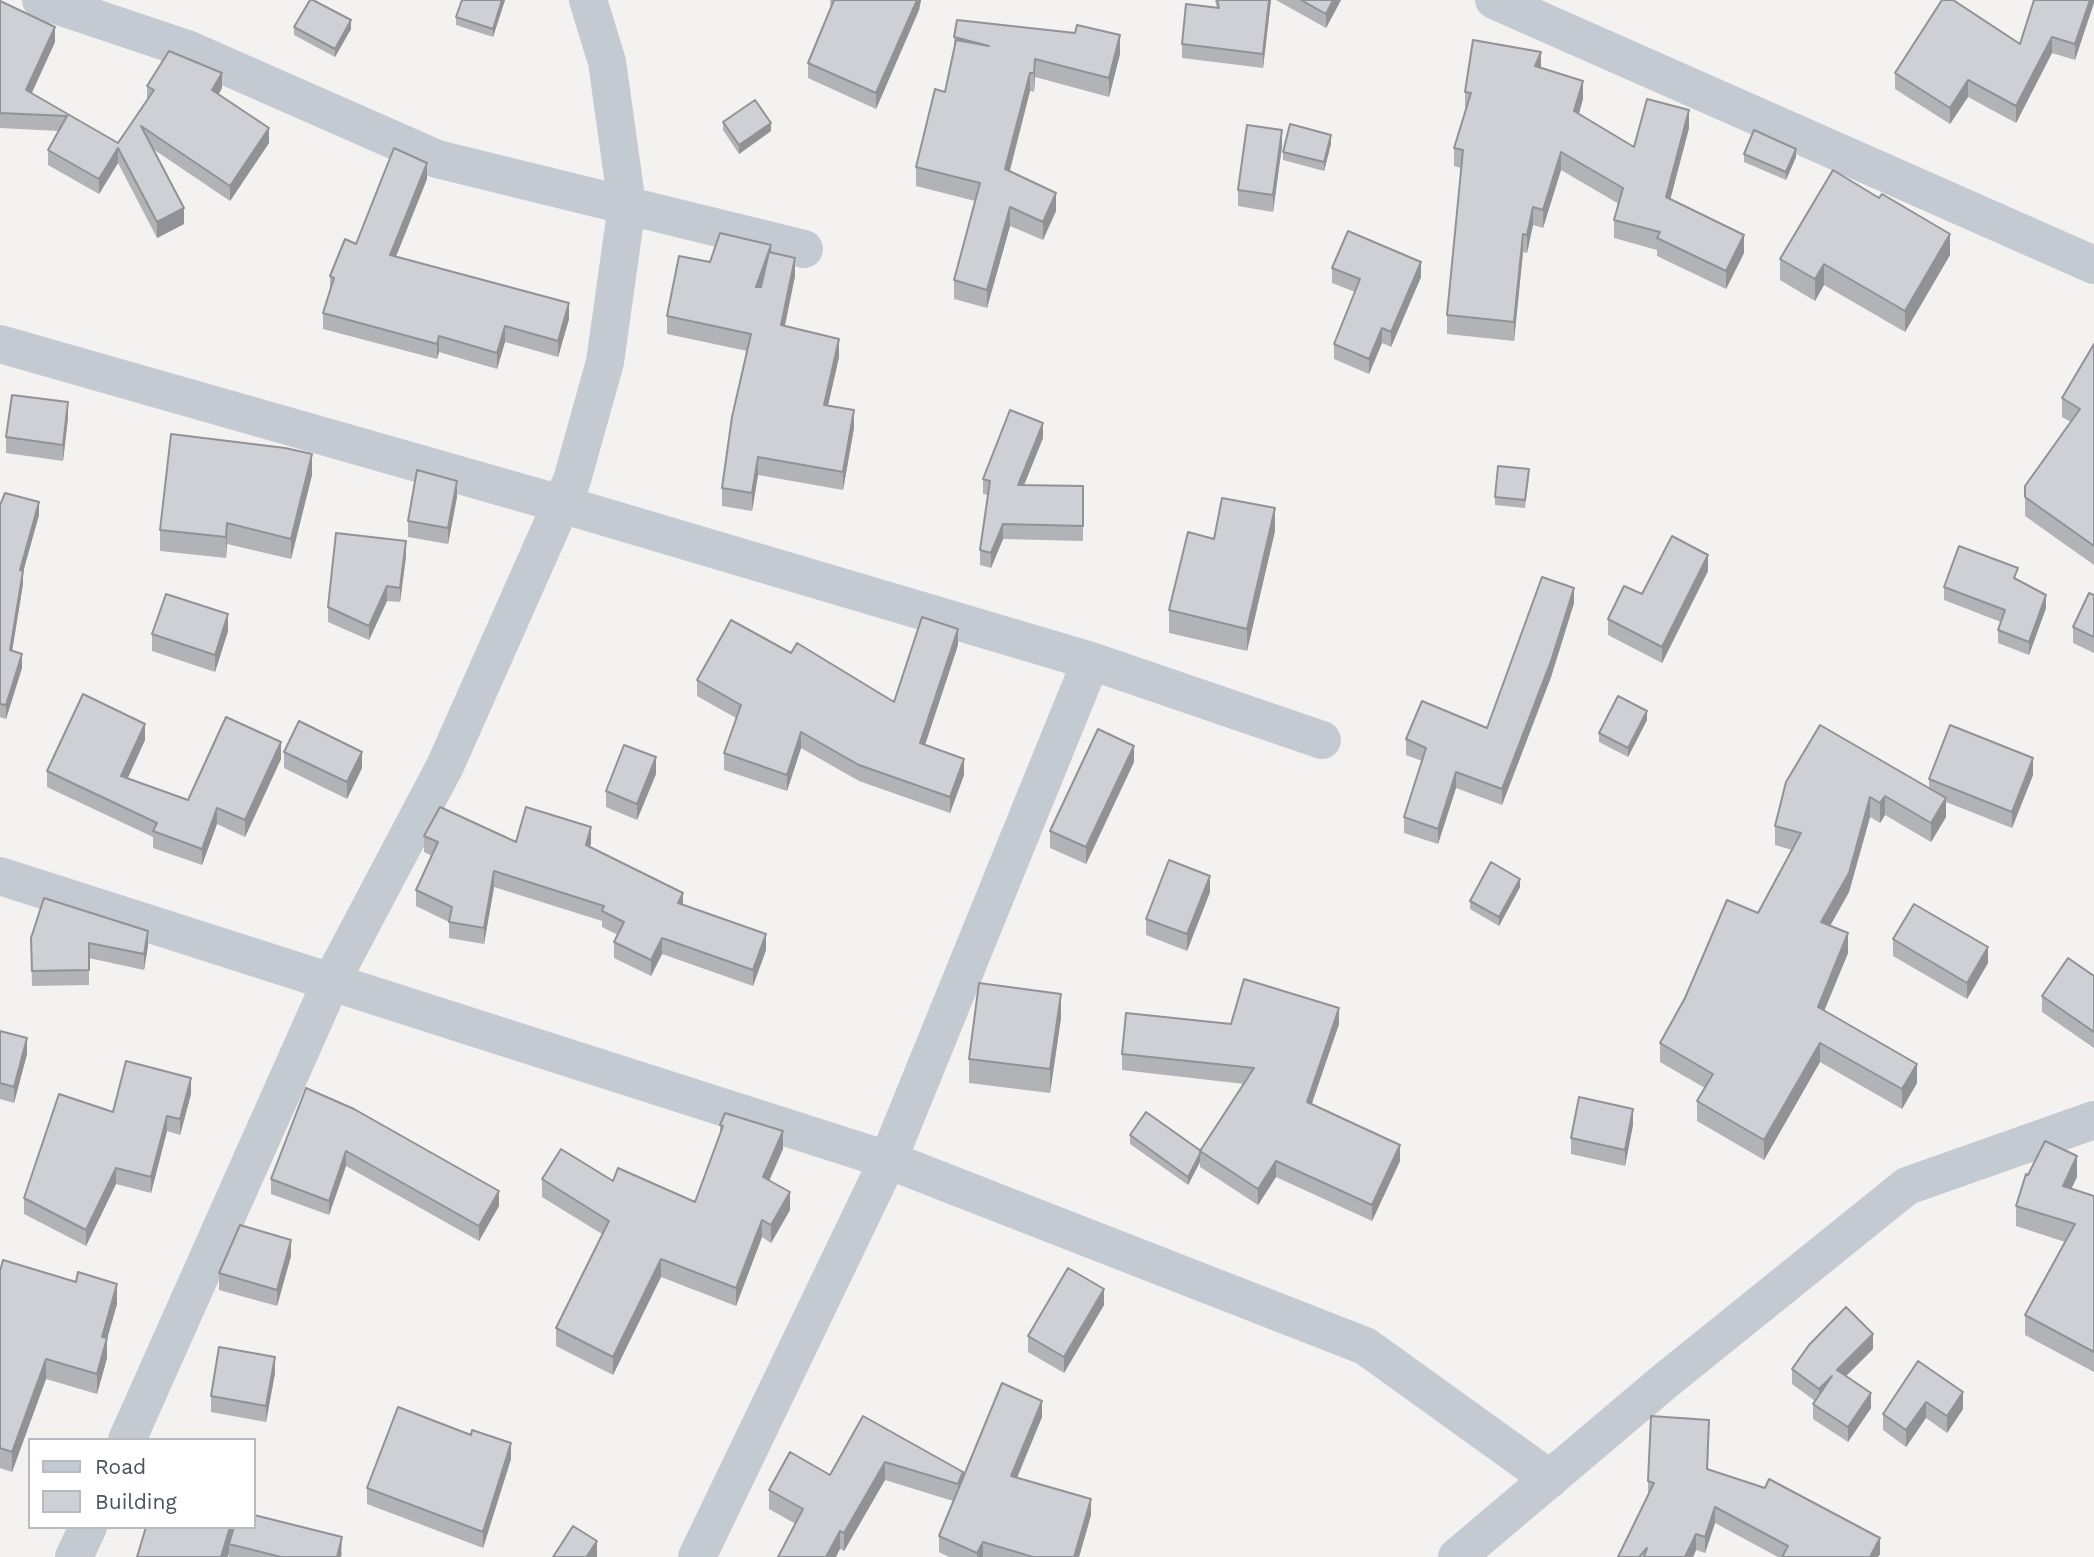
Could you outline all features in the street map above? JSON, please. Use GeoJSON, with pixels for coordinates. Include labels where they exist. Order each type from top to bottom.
{"type":"FeatureCollection","features":[{"type":"Feature","properties":{"kind":"street"},"geometry":{"type":"LineString","coordinates":[[41,0],[187,49],[437,159],[804,249]]}},
{"type":"Feature","properties":{"kind":"street"},"geometry":{"type":"LineString","coordinates":[[128,1438],[331,982],[444,766],[572,480],[605,362],[627,205],[607,62],[588,0]]}},
{"type":"Feature","properties":{"kind":"street"},"geometry":{"type":"LineString","coordinates":[[1494,0],[2094,265]]}},
{"type":"Feature","properties":{"kind":"street"},"geometry":{"type":"LineString","coordinates":[[0,344],[561,504],[1091,661],[1322,740]]}},
{"type":"Feature","properties":{"kind":"street"},"geometry":{"type":"LineString","coordinates":[[697,1557],[888,1160],[1091,661]]}},
{"type":"Feature","properties":{"kind":"street"},"geometry":{"type":"LineString","coordinates":[[0,876],[888,1160],[1365,1346],[1550,1479]]}},
{"type":"Feature","properties":{"kind":"street"},"geometry":{"type":"LineString","coordinates":[[1457,1557],[1665,1381],[1908,1186],[2094,1119]]}},
{"type":"Feature","properties":{"kind":"street"},"geometry":{"type":"LineString","coordinates":[[74,1557],[87,1529]]}},
{"type":"Feature","properties":{"kind":"building"},"geometry":{"type":"Polygon","coordinates":[[[310,0],[351,20],[335,49],[294,27],[310,0]]]}},
{"type":"Feature","properties":{"kind":"building"},"geometry":{"type":"Polygon","coordinates":[[[462,0],[502,0],[493,29],[456,17],[462,0]]]}},
{"type":"Feature","properties":{"kind":"building"},"geometry":{"type":"Polygon","coordinates":[[[834,0],[917,0],[876,93],[808,63],[834,0]]]}},
{"type":"Feature","properties":{"kind":"building"},"geometry":{"type":"Polygon","coordinates":[[[1217,0],[1269,0],[1263,54],[1182,44],[1186,4],[1219,8],[1217,0]]]}},
{"type":"Feature","properties":{"kind":"building"},"geometry":{"type":"Polygon","coordinates":[[[1301,0],[1333,0],[1326,14],[1301,0]]]}},
{"type":"Feature","properties":{"kind":"building"},"geometry":{"type":"Polygon","coordinates":[[[1942,0],[1953,0],[2020,44],[2034,0],[2090,0],[2075,44],[2052,37],[2016,106],[1968,80],[1950,108],[1895,73],[1942,0]]]}},
{"type":"Feature","properties":{"kind":"building"},"geometry":{"type":"Polygon","coordinates":[[[0,1],[55,27],[26,90],[118,143],[154,90],[147,86],[169,51],[222,73],[212,90],[269,128],[230,186],[141,126],[184,208],[157,222],[118,148],[99,179],[48,150],[67,116],[0,113],[0,1]]]}},
{"type":"Feature","properties":{"kind":"building"},"geometry":{"type":"Polygon","coordinates":[[[957,20],[1075,33],[1077,25],[1120,35],[1109,78],[1035,59],[1034,73],[1030,73],[1005,169],[1056,193],[1043,222],[1010,207],[987,290],[954,280],[980,183],[916,167],[935,89],[945,92],[956,40],[989,46],[954,37],[957,20]]]}},
{"type":"Feature","properties":{"kind":"building"},"geometry":{"type":"Polygon","coordinates":[[[1473,40],[1541,52],[1535,66],[1583,81],[1574,111],[1634,147],[1647,99],[1689,110],[1666,197],[1744,235],[1726,271],[1657,238],[1660,232],[1614,220],[1623,188],[1561,152],[1543,210],[1533,207],[1527,235],[1523,234],[1514,322],[1447,315],[1463,150],[1454,148],[1471,93],[1465,92],[1473,40]]]}},
{"type":"Feature","properties":{"kind":"building"},"geometry":{"type":"Polygon","coordinates":[[[755,100],[771,123],[739,145],[723,122],[755,100]]]}},
{"type":"Feature","properties":{"kind":"building"},"geometry":{"type":"Polygon","coordinates":[[[1290,124],[1331,135],[1324,162],[1283,152],[1290,124]]]}},
{"type":"Feature","properties":{"kind":"building"},"geometry":{"type":"Polygon","coordinates":[[[1247,125],[1282,130],[1273,195],[1238,190],[1247,125]]]}},
{"type":"Feature","properties":{"kind":"building"},"geometry":{"type":"Polygon","coordinates":[[[1754,130],[1796,149],[1786,172],[1744,154],[1754,130]]]}},
{"type":"Feature","properties":{"kind":"building"},"geometry":{"type":"Polygon","coordinates":[[[394,148],[427,163],[390,255],[569,303],[558,341],[505,326],[497,353],[439,336],[437,344],[323,313],[334,278],[330,276],[345,239],[356,244],[394,148]]]}},
{"type":"Feature","properties":{"kind":"building"},"geometry":{"type":"Polygon","coordinates":[[[1833,170],[1879,198],[1882,194],[1950,234],[1905,311],[1824,264],[1815,279],[1780,259],[1833,170]]]}},
{"type":"Feature","properties":{"kind":"building"},"geometry":{"type":"Polygon","coordinates":[[[1348,231],[1421,262],[1391,332],[1382,328],[1369,359],[1334,344],[1360,279],[1332,268],[1348,231]]]}},
{"type":"Feature","properties":{"kind":"building"},"geometry":{"type":"Polygon","coordinates":[[[720,233],[771,245],[756,287],[761,287],[769,252],[795,258],[781,325],[839,339],[824,405],[854,410],[843,472],[758,457],[752,493],[722,488],[732,417],[751,334],[667,316],[679,256],[710,262],[720,233]]]}},
{"type":"Feature","properties":{"kind":"building"},"geometry":{"type":"Polygon","coordinates":[[[2094,344],[2094,546],[2025,497],[2025,486],[2080,409],[2062,398],[2094,344]]]}},
{"type":"Feature","properties":{"kind":"building"},"geometry":{"type":"Polygon","coordinates":[[[12,395],[68,402],[63,445],[6,437],[12,395]]]}},
{"type":"Feature","properties":{"kind":"building"},"geometry":{"type":"Polygon","coordinates":[[[1010,410],[1043,423],[1018,485],[1083,486],[1083,526],[1003,524],[991,553],[980,550],[990,481],[983,479],[1010,410]]]}},
{"type":"Feature","properties":{"kind":"building"},"geometry":{"type":"Polygon","coordinates":[[[171,434],[285,448],[312,454],[291,539],[227,523],[226,537],[160,530],[171,434]]]}},
{"type":"Feature","properties":{"kind":"building"},"geometry":{"type":"Polygon","coordinates":[[[1498,466],[1529,469],[1525,500],[1495,497],[1498,466]]]}},
{"type":"Feature","properties":{"kind":"building"},"geometry":{"type":"Polygon","coordinates":[[[417,470],[457,481],[448,528],[408,521],[417,470]]]}},
{"type":"Feature","properties":{"kind":"building"},"geometry":{"type":"Polygon","coordinates":[[[5,493],[39,502],[20,570],[23,571],[10,650],[22,654],[6,705],[0,704],[0,505],[5,493]]]}},
{"type":"Feature","properties":{"kind":"building"},"geometry":{"type":"Polygon","coordinates":[[[1222,498],[1275,508],[1247,629],[1169,610],[1188,532],[1214,539],[1222,498]]]}},
{"type":"Feature","properties":{"kind":"building"},"geometry":{"type":"Polygon","coordinates":[[[336,533],[406,541],[400,588],[387,586],[369,626],[328,607],[336,533]]]}},
{"type":"Feature","properties":{"kind":"building"},"geometry":{"type":"Polygon","coordinates":[[[1672,536],[1708,555],[1662,647],[1608,619],[1624,586],[1642,594],[1672,536]]]}},
{"type":"Feature","properties":{"kind":"building"},"geometry":{"type":"Polygon","coordinates":[[[1959,546],[2018,568],[2014,578],[2046,595],[2029,642],[1998,630],[2005,610],[1944,587],[1959,546]]]}},
{"type":"Feature","properties":{"kind":"building"},"geometry":{"type":"Polygon","coordinates":[[[1542,577],[1574,588],[1551,661],[1502,789],[1456,772],[1438,829],[1404,817],[1426,748],[1406,739],[1422,701],[1487,728],[1542,577]]]}},
{"type":"Feature","properties":{"kind":"building"},"geometry":{"type":"Polygon","coordinates":[[[2089,593],[2094,595],[2094,637],[2073,627],[2089,593]]]}},
{"type":"Feature","properties":{"kind":"building"},"geometry":{"type":"Polygon","coordinates":[[[166,594],[228,614],[215,655],[152,634],[166,594]]]}},
{"type":"Feature","properties":{"kind":"building"},"geometry":{"type":"Polygon","coordinates":[[[922,617],[958,629],[920,743],[964,759],[950,797],[859,765],[801,732],[787,775],[724,753],[741,705],[697,680],[731,620],[791,653],[797,643],[894,702],[922,617]]]}},
{"type":"Feature","properties":{"kind":"building"},"geometry":{"type":"Polygon","coordinates":[[[83,694],[145,724],[121,776],[188,800],[226,717],[281,742],[245,820],[217,808],[202,849],[153,831],[157,823],[47,771],[83,694]]]}},
{"type":"Feature","properties":{"kind":"building"},"geometry":{"type":"Polygon","coordinates":[[[1618,696],[1647,711],[1628,748],[1599,733],[1618,696]]]}},
{"type":"Feature","properties":{"kind":"building"},"geometry":{"type":"Polygon","coordinates":[[[299,721],[362,752],[347,782],[284,752],[299,721]]]}},
{"type":"Feature","properties":{"kind":"building"},"geometry":{"type":"Polygon","coordinates":[[[1820,725],[1946,798],[1931,823],[1885,796],[1880,803],[1870,797],[1849,873],[1821,922],[1848,933],[1818,1007],[1917,1064],[1902,1089],[1820,1043],[1764,1140],[1697,1101],[1713,1074],[1660,1043],[1685,998],[1727,900],[1758,913],[1801,833],[1775,826],[1786,782],[1820,725]]]}},
{"type":"Feature","properties":{"kind":"building"},"geometry":{"type":"Polygon","coordinates":[[[1950,725],[2033,758],[2012,812],[1929,779],[1950,725]]]}},
{"type":"Feature","properties":{"kind":"building"},"geometry":{"type":"Polygon","coordinates":[[[1098,729],[1134,746],[1086,847],[1050,831],[1098,729]]]}},
{"type":"Feature","properties":{"kind":"building"},"geometry":{"type":"Polygon","coordinates":[[[624,745],[656,757],[637,804],[606,791],[624,745]]]}},
{"type":"Feature","properties":{"kind":"building"},"geometry":{"type":"Polygon","coordinates":[[[440,807],[516,842],[526,807],[591,827],[586,845],[683,893],[678,903],[766,934],[753,970],[662,938],[651,960],[614,942],[624,922],[602,911],[604,906],[494,871],[484,928],[449,922],[452,907],[416,890],[438,842],[424,836],[440,807]]]}},
{"type":"Feature","properties":{"kind":"building"},"geometry":{"type":"Polygon","coordinates":[[[1169,860],[1210,876],[1187,934],[1146,919],[1169,860]]]}},
{"type":"Feature","properties":{"kind":"building"},"geometry":{"type":"Polygon","coordinates":[[[1491,862],[1520,879],[1499,917],[1470,901],[1491,862]]]}},
{"type":"Feature","properties":{"kind":"building"},"geometry":{"type":"Polygon","coordinates":[[[44,898],[148,931],[144,954],[89,943],[89,970],[32,971],[31,938],[44,898]]]}},
{"type":"Feature","properties":{"kind":"building"},"geometry":{"type":"Polygon","coordinates":[[[1914,904],[1988,947],[1967,983],[1893,939],[1914,904]]]}},
{"type":"Feature","properties":{"kind":"building"},"geometry":{"type":"Polygon","coordinates":[[[2068,958],[2094,976],[2094,1032],[2042,996],[2068,958]]]}},
{"type":"Feature","properties":{"kind":"building"},"geometry":{"type":"Polygon","coordinates":[[[1244,979],[1339,1008],[1307,1102],[1400,1145],[1372,1205],[1276,1161],[1258,1189],[1200,1151],[1254,1068],[1122,1054],[1126,1013],[1231,1024],[1244,979]]]}},
{"type":"Feature","properties":{"kind":"building"},"geometry":{"type":"Polygon","coordinates":[[[979,983],[1061,994],[1050,1069],[969,1059],[979,983]]]}},
{"type":"Feature","properties":{"kind":"building"},"geometry":{"type":"Polygon","coordinates":[[[0,1031],[27,1038],[14,1087],[0,1083],[0,1031]]]}},
{"type":"Feature","properties":{"kind":"building"},"geometry":{"type":"Polygon","coordinates":[[[126,1061],[191,1078],[180,1119],[167,1116],[151,1177],[116,1168],[86,1230],[24,1198],[59,1094],[113,1112],[126,1061]]]}},
{"type":"Feature","properties":{"kind":"building"},"geometry":{"type":"Polygon","coordinates":[[[306,1088],[354,1109],[499,1191],[479,1226],[346,1151],[329,1201],[271,1179],[306,1088]]]}},
{"type":"Feature","properties":{"kind":"building"},"geometry":{"type":"Polygon","coordinates":[[[1579,1097],[1633,1109],[1625,1150],[1571,1138],[1579,1097]]]}},
{"type":"Feature","properties":{"kind":"building"},"geometry":{"type":"Polygon","coordinates":[[[1146,1112],[1201,1151],[1188,1177],[1130,1135],[1146,1112]]]}},
{"type":"Feature","properties":{"kind":"building"},"geometry":{"type":"Polygon","coordinates":[[[725,1113],[783,1131],[763,1177],[790,1192],[771,1225],[762,1220],[736,1288],[661,1259],[613,1357],[556,1328],[609,1221],[542,1179],[561,1149],[613,1181],[618,1168],[695,1202],[723,1126],[720,1125],[725,1113]]]}},
{"type":"Feature","properties":{"kind":"building"},"geometry":{"type":"Polygon","coordinates":[[[2045,1141],[2077,1156],[2063,1186],[2094,1196],[2094,1352],[2025,1315],[2075,1224],[2016,1206],[2026,1174],[2028,1175],[2045,1141]]]}},
{"type":"Feature","properties":{"kind":"building"},"geometry":{"type":"Polygon","coordinates":[[[240,1225],[291,1240],[277,1290],[219,1273],[240,1225]]]}},
{"type":"Feature","properties":{"kind":"building"},"geometry":{"type":"Polygon","coordinates":[[[3,1260],[76,1282],[78,1272],[117,1284],[102,1337],[107,1338],[97,1374],[46,1359],[12,1452],[0,1448],[0,1271],[3,1260]]]}},
{"type":"Feature","properties":{"kind":"building"},"geometry":{"type":"Polygon","coordinates":[[[1068,1268],[1104,1289],[1064,1357],[1028,1336],[1068,1268]]]}},
{"type":"Feature","properties":{"kind":"building"},"geometry":{"type":"Polygon","coordinates":[[[1846,1307],[1873,1334],[1837,1370],[1871,1393],[1848,1427],[1813,1404],[1832,1376],[1819,1389],[1792,1369],[1809,1345],[1846,1307]]]}},
{"type":"Feature","properties":{"kind":"building"},"geometry":{"type":"Polygon","coordinates":[[[219,1347],[275,1357],[266,1406],[211,1396],[219,1347]]]}},
{"type":"Feature","properties":{"kind":"building"},"geometry":{"type":"Polygon","coordinates":[[[1918,1361],[1963,1392],[1947,1416],[1926,1402],[1906,1430],[1883,1414],[1918,1361]]]}},
{"type":"Feature","properties":{"kind":"building"},"geometry":{"type":"Polygon","coordinates":[[[1002,1383],[1042,1401],[1011,1476],[1091,1499],[1074,1557],[1033,1557],[983,1542],[977,1553],[939,1536],[1002,1383]]]}},
{"type":"Feature","properties":{"kind":"building"},"geometry":{"type":"Polygon","coordinates":[[[398,1407],[471,1435],[472,1430],[511,1443],[483,1532],[367,1488],[398,1407]]]}},
{"type":"Feature","properties":{"kind":"building"},"geometry":{"type":"Polygon","coordinates":[[[863,1416],[963,1472],[958,1484],[885,1462],[844,1533],[840,1531],[826,1557],[778,1557],[803,1509],[769,1490],[790,1452],[830,1475],[863,1416]]]}},
{"type":"Feature","properties":{"kind":"building"},"geometry":{"type":"Polygon","coordinates":[[[1651,1416],[1709,1420],[1707,1469],[1765,1488],[1769,1479],[1880,1538],[1870,1557],[1782,1557],[1788,1546],[1715,1507],[1705,1537],[1696,1534],[1685,1557],[1644,1557],[1647,1548],[1639,1557],[1618,1557],[1654,1483],[1648,1481],[1651,1416]]]}},
{"type":"Feature","properties":{"kind":"building"},"geometry":{"type":"Polygon","coordinates":[[[256,1516],[342,1537],[337,1557],[281,1557],[229,1544],[233,1529],[256,1529],[256,1516]]]}},
{"type":"Feature","properties":{"kind":"building"},"geometry":{"type":"Polygon","coordinates":[[[573,1526],[597,1541],[587,1556],[590,1557],[553,1557],[573,1526]]]}},
{"type":"Feature","properties":{"kind":"building"},"geometry":{"type":"Polygon","coordinates":[[[145,1529],[229,1529],[221,1557],[137,1557],[145,1529]]]}}]}
